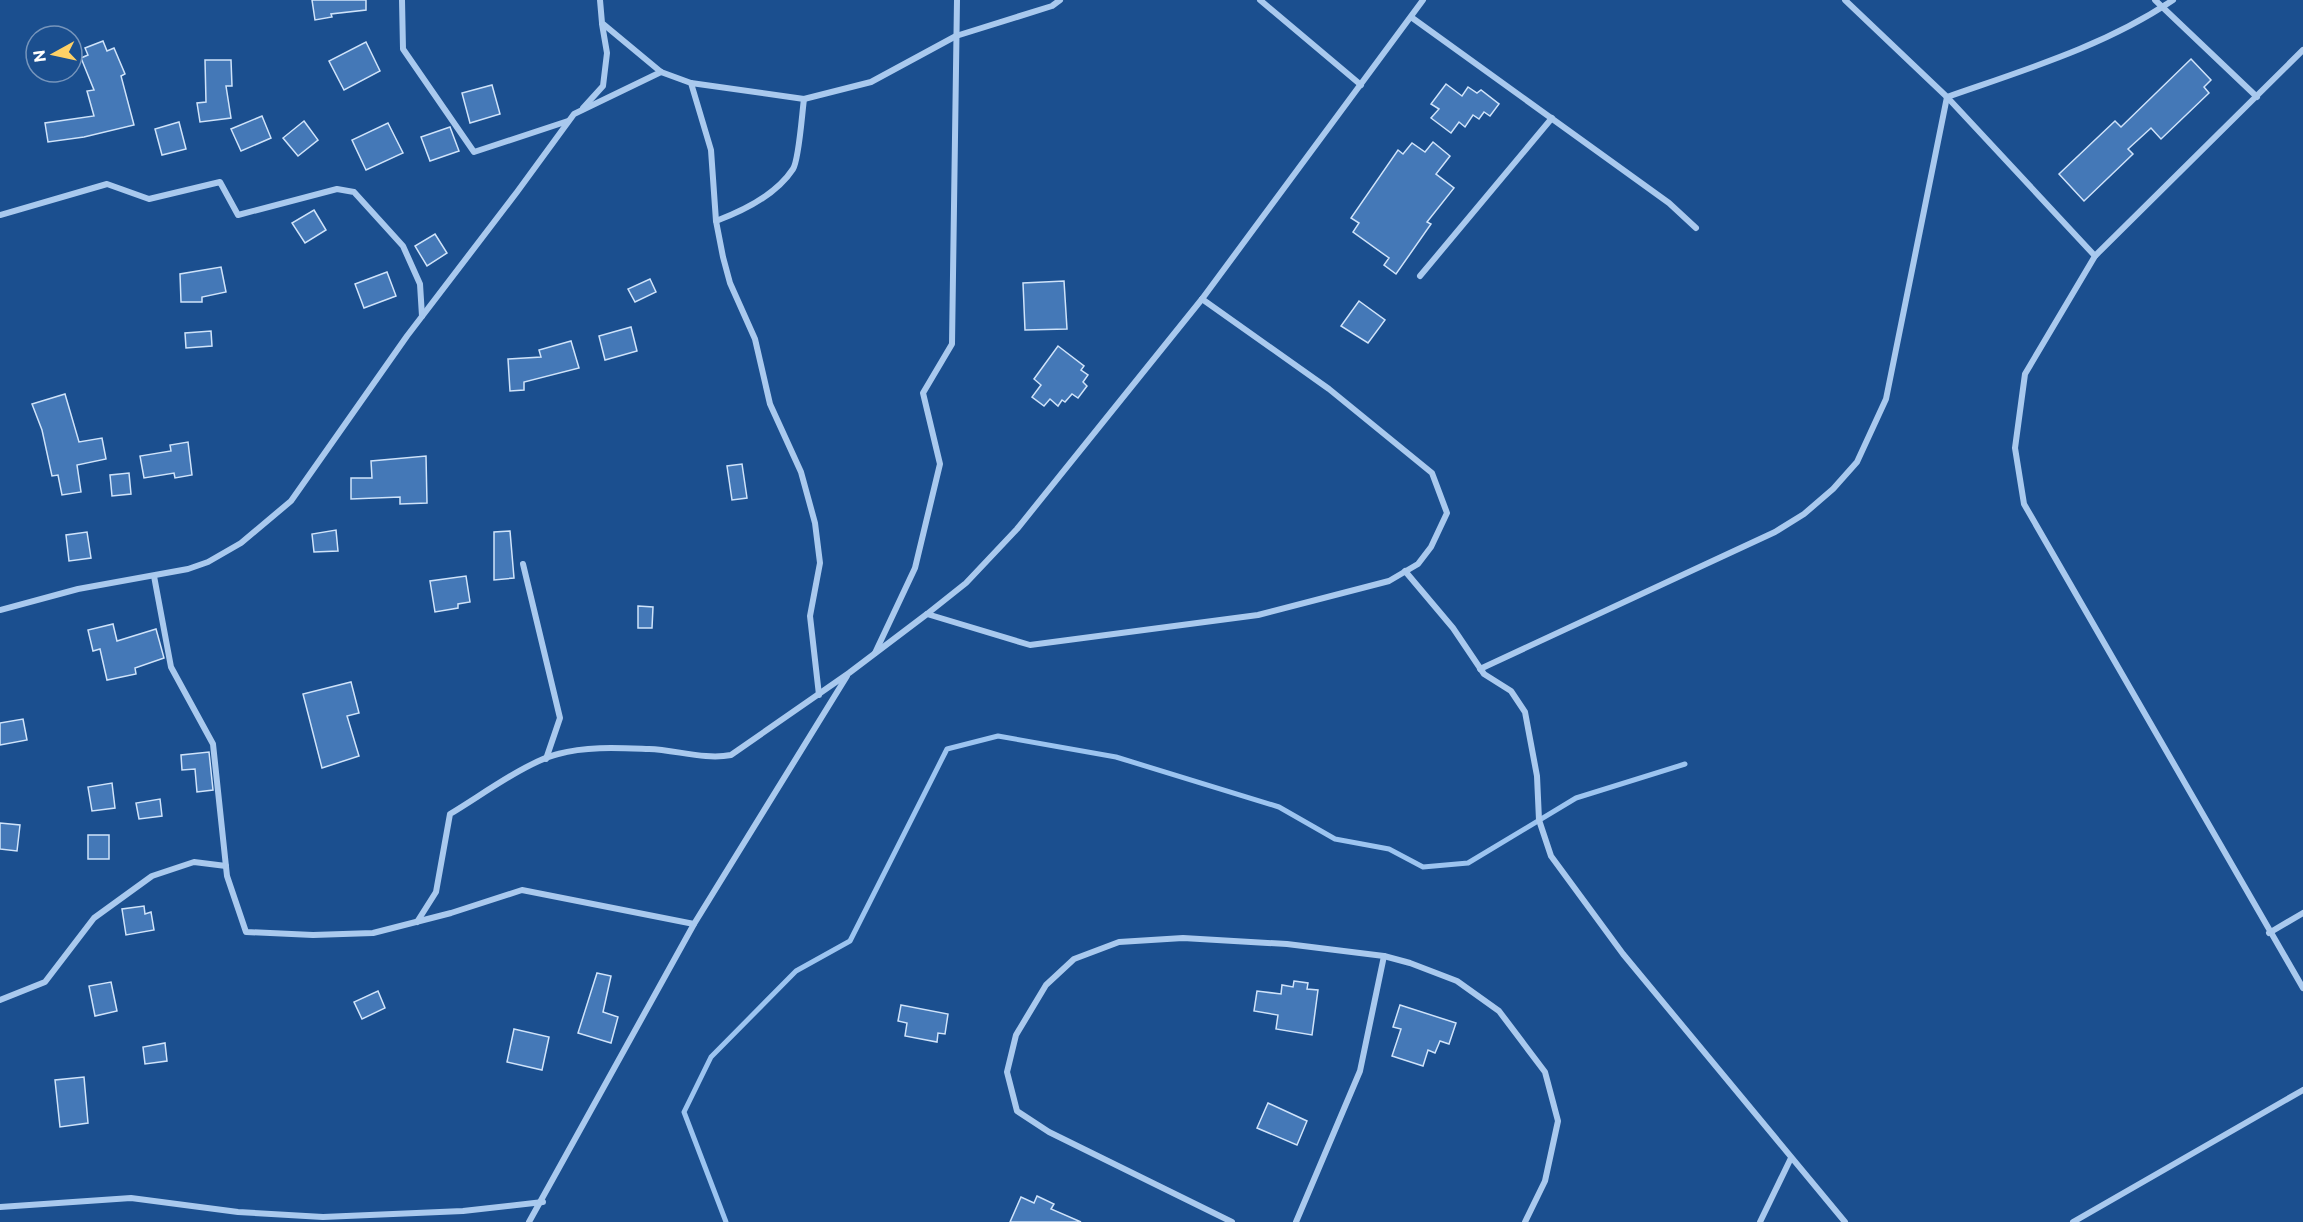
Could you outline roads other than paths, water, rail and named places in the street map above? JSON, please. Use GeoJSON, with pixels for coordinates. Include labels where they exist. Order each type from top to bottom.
{"type":"FeatureCollection","features":[{"type":"Feature","properties":{"kind":"street"},"geometry":{"type":"LineString","coordinates":[[402,0],[403,50],[474,152],[568,121]]}},
{"type":"Feature","properties":{"kind":"street"},"geometry":{"type":"LineString","coordinates":[[581,110],[603,86],[607,53],[600,0]]}},
{"type":"Feature","properties":{"kind":"street"},"geometry":{"type":"LineString","coordinates":[[875,654],[915,568],[940,464],[923,393],[952,344],[957,0]]}},
{"type":"Feature","properties":{"kind":"street"},"geometry":{"type":"LineString","coordinates":[[602,23],[661,72],[692,83],[804,99],[871,82],[956,36],[1052,6],[1060,0]]}},
{"type":"Feature","properties":{"kind":"street"},"geometry":{"type":"LineString","coordinates":[[1260,0],[1361,85]]}},
{"type":"Feature","properties":{"kind":"street"},"geometry":{"type":"LineString","coordinates":[[417,922],[436,892],[450,814],[557,754],[591,749],[666,750],[717,758],[731,755],[819,695],[966,583],[1017,529],[1202,299],[1423,0]]}},
{"type":"Feature","properties":{"kind":"street"},"geometry":{"type":"LineString","coordinates":[[1845,0],[1947,97],[2095,256]]}},
{"type":"Feature","properties":{"kind":"street"},"geometry":{"type":"LineString","coordinates":[[2155,0],[2257,97]]}},
{"type":"Feature","properties":{"kind":"street"},"geometry":{"type":"LineString","coordinates":[[1947,97],[2102,40],[2173,0]]}},
{"type":"Feature","properties":{"kind":"street"},"geometry":{"type":"LineString","coordinates":[[1411,16],[1669,203],[1696,228]]}},
{"type":"Feature","properties":{"kind":"street"},"geometry":{"type":"LineString","coordinates":[[2303,50],[2095,256],[2025,374],[2015,448],[2024,504],[2269,933],[2303,988]]}},
{"type":"Feature","properties":{"kind":"street"},"geometry":{"type":"LineString","coordinates":[[0,610],[78,589],[188,569],[226,553],[291,501],[318,464],[335,434],[574,114],[661,72]]}},
{"type":"Feature","properties":{"kind":"street"},"geometry":{"type":"LineString","coordinates":[[692,83],[711,150],[716,221],[730,283],[755,339],[763,385],[801,472],[814,523],[819,563],[810,616],[819,695]]}},
{"type":"Feature","properties":{"kind":"street"},"geometry":{"type":"LineString","coordinates":[[1480,669],[1775,532],[1804,514],[1833,489],[1857,462],[1886,399],[1947,97]]}},
{"type":"Feature","properties":{"kind":"street"},"geometry":{"type":"LineString","coordinates":[[716,221],[743,211],[767,194],[794,168],[804,99]]}},
{"type":"Feature","properties":{"kind":"street"},"geometry":{"type":"LineString","coordinates":[[1420,276],[1552,118]]}},
{"type":"Feature","properties":{"kind":"street"},"geometry":{"type":"LineString","coordinates":[[0,215],[107,184],[149,199],[220,182],[238,215],[337,189],[354,192],[403,246],[420,284],[422,316]]}},
{"type":"Feature","properties":{"kind":"street"},"geometry":{"type":"LineString","coordinates":[[927,614],[1030,645],[1068,642],[1258,615],[1389,581],[1418,564],[1431,547],[1447,513],[1432,474],[1329,389],[1202,299]]}},
{"type":"Feature","properties":{"kind":"street"},"geometry":{"type":"LineString","coordinates":[[524,564],[560,718],[546,759]]}},
{"type":"Feature","properties":{"kind":"street"},"geometry":{"type":"LineString","coordinates":[[1405,571],[1453,628],[1480,669],[1510,691],[1526,712],[1537,777],[1539,820],[1551,856],[1623,954],[1845,1222]]}},
{"type":"Feature","properties":{"kind":"street"},"geometry":{"type":"LineString","coordinates":[[154,576],[171,667],[213,744],[226,866],[246,932],[373,933],[522,890],[694,924]]}},
{"type":"Feature","properties":{"kind":"street"},"geometry":{"type":"LineString","coordinates":[[529,1222],[543,1202],[694,924],[849,673]]}},
{"type":"Feature","properties":{"kind":"street"},"geometry":{"type":"LineString","coordinates":[[0,1000],[45,982],[94,918],[152,876],[194,862],[226,866]]}},
{"type":"Feature","properties":{"kind":"street"},"geometry":{"type":"LineString","coordinates":[[2269,933],[2303,913]]}},
{"type":"Feature","properties":{"kind":"street"},"geometry":{"type":"LineString","coordinates":[[1232,1222],[1049,1132],[1017,1111],[1007,1072],[1016,1035],[1046,985],[1074,959],[1119,942],[1183,938],[1287,944],[1384,956],[1410,963],[1457,981],[1499,1011],[1545,1072],[1558,1121],[1545,1181],[1525,1222]]}},
{"type":"Feature","properties":{"kind":"street"},"geometry":{"type":"LineString","coordinates":[[1296,1222],[1360,1071],[1384,956]]}},
{"type":"Feature","properties":{"kind":"street"},"geometry":{"type":"LineString","coordinates":[[2073,1222],[2303,1090]]}},
{"type":"Feature","properties":{"kind":"street"},"geometry":{"type":"LineString","coordinates":[[1760,1222],[1791,1158]]}},
{"type":"Feature","properties":{"kind":"street"},"geometry":{"type":"LineString","coordinates":[[0,1207],[131,1198],[238,1212],[323,1217],[463,1211],[543,1202]]}},
{"type":"Feature","properties":{"kind":"waterway"},"geometry":{"type":"LineString","coordinates":[[726,1222],[684,1112],[711,1057],[796,971],[850,941],[947,749],[998,736],[1116,757],[1279,807],[1335,839],[1389,849],[1423,867],[1468,863],[1576,798],[1685,764]]}}]}
